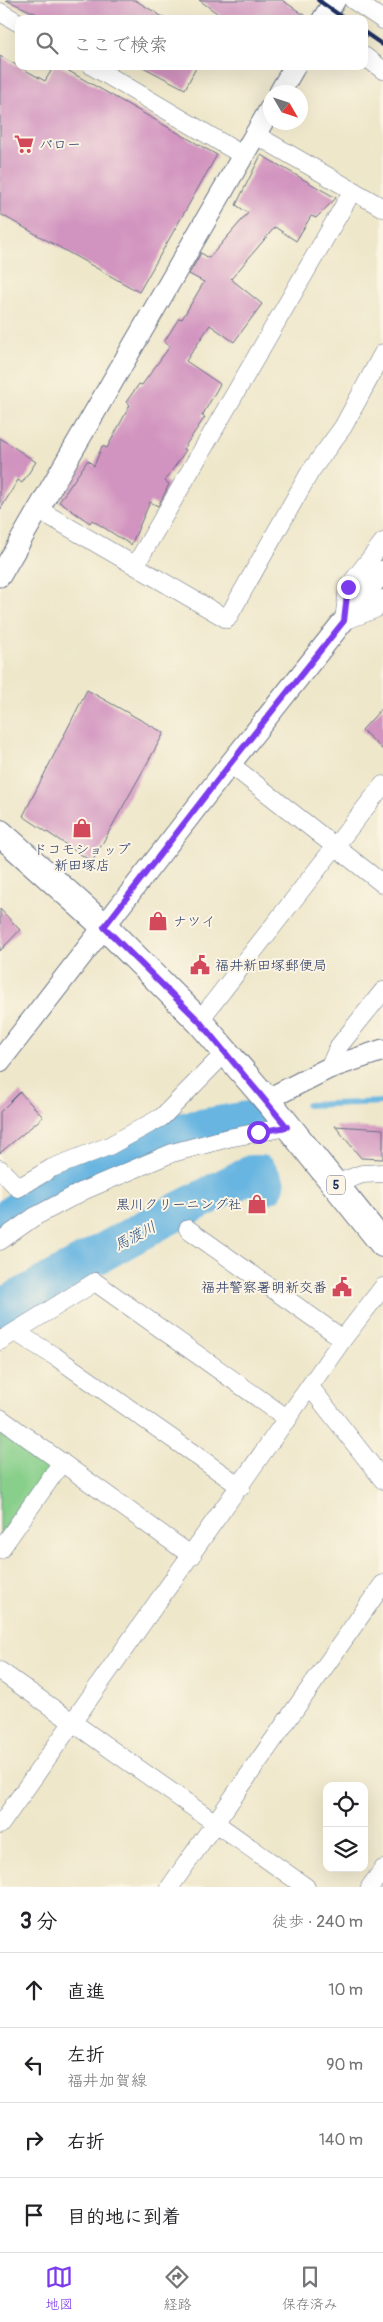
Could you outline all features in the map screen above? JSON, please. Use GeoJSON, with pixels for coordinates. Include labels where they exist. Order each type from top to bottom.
{"type":"FeatureCollection","features":[{"type":"Feature","properties":{"kind":"main road","name":"5"},"geometry":{"type":"LineString","coordinates":[[0,833],[104,927],[199,1021],[277,1113],[383,1244]]}},
{"type":"Feature","properties":{"kind":"street"},"geometry":{"type":"LineString","coordinates":[[326,15],[335,0]]}},
{"type":"Feature","properties":{"kind":"street"},"geometry":{"type":"LineString","coordinates":[[353,0],[383,20]]}},
{"type":"Feature","properties":{"kind":"street"},"geometry":{"type":"LineString","coordinates":[[0,12],[15,21]]}},
{"type":"Feature","properties":{"kind":"street"},"geometry":{"type":"LineString","coordinates":[[368,59],[383,70]]}},
{"type":"Feature","properties":{"kind":"street"},"geometry":{"type":"LineString","coordinates":[[99,70],[244,156]]}},
{"type":"Feature","properties":{"kind":"street"},"geometry":{"type":"LineString","coordinates":[[284,85],[293,70]]}},
{"type":"Feature","properties":{"kind":"street"},"geometry":{"type":"LineString","coordinates":[[0,576],[263,122]]}},
{"type":"Feature","properties":{"kind":"street"},"geometry":{"type":"LineString","coordinates":[[256,135],[383,208]]}},
{"type":"Feature","properties":{"kind":"street"},"geometry":{"type":"LineString","coordinates":[[135,566],[353,190]]}},
{"type":"Feature","properties":{"kind":"street"},"geometry":{"type":"LineString","coordinates":[[38,510],[227,619],[310,472],[343,427],[383,353]]}},
{"type":"Feature","properties":{"kind":"street"},"geometry":{"type":"LineString","coordinates":[[344,621],[348,587],[383,542]]}},
{"type":"Feature","properties":{"kind":"street"},"geometry":{"type":"LineString","coordinates":[[0,1060],[230,764],[383,572]]}},
{"type":"Feature","properties":{"kind":"street"},"geometry":{"type":"LineString","coordinates":[[344,621],[375,609],[383,599]]}},
{"type":"Feature","properties":{"kind":"street"},"geometry":{"type":"LineString","coordinates":[[230,764],[383,884]]}},
{"type":"Feature","properties":{"kind":"street"},"geometry":{"type":"LineString","coordinates":[[199,1021],[383,785]]}},
{"type":"Feature","properties":{"kind":"street"},"geometry":{"type":"LineString","coordinates":[[329,1068],[339,1046],[383,991]]}},
{"type":"Feature","properties":{"kind":"street"},"geometry":{"type":"LineString","coordinates":[[0,1241],[34,1217],[85,1190],[172,1152],[228,1138],[277,1113],[329,1068],[383,1050]]}},
{"type":"Feature","properties":{"kind":"street"},"geometry":{"type":"LineString","coordinates":[[0,1169],[18,1188],[52,1168],[109,1146],[162,1117],[225,1053]]}},
{"type":"Feature","properties":{"kind":"street"},"geometry":{"type":"LineString","coordinates":[[335,1184],[362,1174],[383,1173]]}},
{"type":"Feature","properties":{"kind":"street"},"geometry":{"type":"LineString","coordinates":[[188,1229],[343,1339]]}},
{"type":"Feature","properties":{"kind":"street"},"geometry":{"type":"LineString","coordinates":[[0,1341],[95,1282],[288,1419]]}},
{"type":"Feature","properties":{"kind":"street"},"geometry":{"type":"LineString","coordinates":[[0,1825],[311,1388],[343,1339],[383,1287]]}},
{"type":"Feature","properties":{"kind":"street"},"geometry":{"type":"LineString","coordinates":[[17,1332],[56,1357],[240,1487]]}},
{"type":"Feature","properties":{"kind":"street"},"geometry":{"type":"LineString","coordinates":[[311,1388],[383,1480]]}},
{"type":"Feature","properties":{"kind":"street"},"geometry":{"type":"LineString","coordinates":[[0,1418],[192,1556]]}},
{"type":"Feature","properties":{"kind":"street"},"geometry":{"type":"LineString","coordinates":[[0,1550],[62,1462]]}},
{"type":"Feature","properties":{"kind":"street"},"geometry":{"type":"LineString","coordinates":[[170,1887],[383,1584]]}},
{"type":"Feature","properties":{"kind":"street"},"geometry":{"type":"LineString","coordinates":[[0,1671],[306,1887]]}},
{"type":"Feature","properties":{"kind":"street"},"geometry":{"type":"LineString","coordinates":[[370,1887],[383,1869]]}},
{"type":"Feature","properties":{"kind":"green space"},"geometry":{"type":"Polygon","coordinates":[[[0,1418],[62,1462],[0,1550],[0,1418]]]}},
{"type":"Feature","properties":{"kind":"building"},"geometry":{"type":"Polygon","coordinates":[[[6,0],[135,0],[159,15],[39,15],[6,0]]]}},
{"type":"Feature","properties":{"kind":"building"},"geometry":{"type":"Polygon","coordinates":[[[199,0],[282,0],[304,15],[220,15],[199,0]]]}},
{"type":"Feature","properties":{"kind":"building"},"geometry":{"type":"Polygon","coordinates":[[[0,56],[15,64],[15,70],[25,70],[45,81],[52,70],[67,70],[217,155],[139,292],[0,214],[0,56]]]}},
{"type":"Feature","properties":{"kind":"building"},"geometry":{"type":"Polygon","coordinates":[[[149,70],[195,70],[185,89],[149,70]]]}},
{"type":"Feature","properties":{"kind":"building"},"geometry":{"type":"Polygon","coordinates":[[[261,155],[336,198],[316,218],[311,216],[296,241],[275,227],[231,279],[262,304],[234,342],[210,325],[186,361],[220,384],[202,416],[205,417],[183,449],[186,450],[165,481],[169,484],[158,506],[150,502],[131,545],[92,520],[90,523],[59,502],[88,460],[94,466],[102,446],[107,448],[130,405],[126,402],[139,384],[142,385],[170,346],[164,342],[179,318],[182,319],[204,282],[189,274],[201,253],[209,258],[248,213],[236,205],[261,155]]]}},
{"type":"Feature","properties":{"kind":"building"},"geometry":{"type":"Polygon","coordinates":[[[0,438],[36,462],[22,483],[18,480],[0,510],[0,438]]]}},
{"type":"Feature","properties":{"kind":"building"},"geometry":{"type":"Polygon","coordinates":[[[87,690],[164,733],[92,862],[23,816],[87,690]]]}},
{"type":"Feature","properties":{"kind":"building"},"geometry":{"type":"Polygon","coordinates":[[[383,707],[383,750],[362,730],[383,707]]]}},
{"type":"Feature","properties":{"kind":"building"},"geometry":{"type":"Polygon","coordinates":[[[0,909],[20,930],[0,951],[0,909]]]}},
{"type":"Feature","properties":{"kind":"building"},"geometry":{"type":"Polygon","coordinates":[[[20,1092],[43,1117],[0,1153],[0,1112],[20,1092]]]}},
{"type":"Feature","properties":{"kind":"building"},"geometry":{"type":"Polygon","coordinates":[[[335,1126],[383,1129],[383,1159],[361,1158],[335,1126]]]}},
{"type":"Feature","properties":{"kind":"waterway"},"geometry":{"type":"LineString","coordinates":[[307,1105],[383,1102]]}},
{"type":"Feature","properties":{"kind":"waterway"},"geometry":{"type":"LineString","coordinates":[[0,1223],[58,1181],[183,1131],[248,1120]]}},
{"type":"Feature","properties":{"kind":"waterway","name":"馬渡川"},"geometry":{"type":"LineString","coordinates":[[0,1309],[161,1220],[251,1174],[259,1174],[266,1185]]}},
{"type":"Feature","properties":{"kind":"railway"},"geometry":{"type":"LineString","coordinates":[[318,0],[339,15]]}},
{"type":"Feature","properties":{"kind":"railway"},"geometry":{"type":"LineString","coordinates":[[368,35],[383,45]]}},
{"type":"Feature","properties":{"kind":"place","name":"バロー"},"geometry":{"type":"Point","coordinates":[24,144]}},
{"type":"Feature","properties":{"kind":"place","name":"ドコモショップ 新田塚店"},"geometry":{"type":"Point","coordinates":[82,828]}},
{"type":"Feature","properties":{"kind":"place","name":"ナツイ"},"geometry":{"type":"Point","coordinates":[158,921]}},
{"type":"Feature","properties":{"kind":"place","name":"福井新田塚郵便局"},"geometry":{"type":"Point","coordinates":[200,965]}},
{"type":"Feature","properties":{"kind":"place","name":"黒川クリーニング社"},"geometry":{"type":"Point","coordinates":[257,1204]}},
{"type":"Feature","properties":{"kind":"place","name":"福井警察署明新交番"},"geometry":{"type":"Point","coordinates":[342,1287]}},
{"type":"Feature","properties":{"kind":"route"},"geometry":{"type":"LineString","coordinates":[[258,1132],[287,1127],[272,1106],[199,1021],[104,927],[344,621],[348,587]]}}]}
